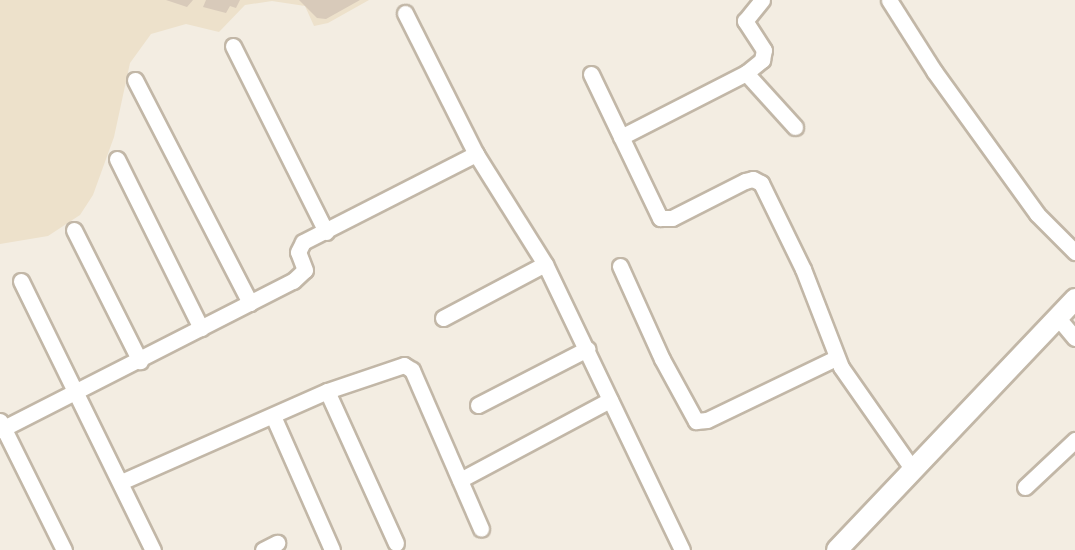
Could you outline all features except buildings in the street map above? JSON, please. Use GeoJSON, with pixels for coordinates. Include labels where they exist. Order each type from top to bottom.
{"type":"FeatureCollection","features":[{"type":"Feature","properties":{"kind":"street"},"geometry":{"type":"LineString","coordinates":[[621,137],[746,73],[765,57],[765,50],[745,24],[762,0]]}},
{"type":"Feature","properties":{"kind":"street"},"geometry":{"type":"LineString","coordinates":[[888,0],[934,71],[1037,214],[1075,252]]}},
{"type":"Feature","properties":{"kind":"street"},"geometry":{"type":"LineString","coordinates":[[405,13],[477,154],[545,264],[682,550]]}},
{"type":"Feature","properties":{"kind":"street"},"geometry":{"type":"LineString","coordinates":[[233,46],[326,232]]}},
{"type":"Feature","properties":{"kind":"street"},"geometry":{"type":"LineString","coordinates":[[746,73],[795,127]]}},
{"type":"Feature","properties":{"kind":"street"},"geometry":{"type":"LineString","coordinates":[[591,74],[660,218],[672,218],[745,181],[753,179],[762,183],[803,269],[836,358],[913,470]]}},
{"type":"Feature","properties":{"kind":"street"},"geometry":{"type":"LineString","coordinates":[[135,80],[250,303]]}},
{"type":"Feature","properties":{"kind":"street"},"geometry":{"type":"LineString","coordinates":[[64,550],[1,426],[140,361],[303,275],[300,245],[477,154]]}},
{"type":"Feature","properties":{"kind":"street"},"geometry":{"type":"LineString","coordinates":[[117,159],[201,327]]}},
{"type":"Feature","properties":{"kind":"street"},"geometry":{"type":"LineString","coordinates":[[74,230],[140,361]]}},
{"type":"Feature","properties":{"kind":"street"},"geometry":{"type":"LineString","coordinates":[[443,318],[545,264]]}},
{"type":"Feature","properties":{"kind":"street"},"geometry":{"type":"LineString","coordinates":[[620,266],[644,322],[696,421],[707,420],[836,358]]}},
{"type":"Feature","properties":{"kind":"street"},"geometry":{"type":"LineString","coordinates":[[21,281],[153,550]]}},
{"type":"Feature","properties":{"kind":"street"},"geometry":{"type":"LineString","coordinates":[[837,550],[1075,299]]}},
{"type":"Feature","properties":{"kind":"street"},"geometry":{"type":"LineString","coordinates":[[1058,318],[1075,338]]}},
{"type":"Feature","properties":{"kind":"street"},"geometry":{"type":"LineString","coordinates":[[478,405],[587,349]]}},
{"type":"Feature","properties":{"kind":"street"},"geometry":{"type":"LineString","coordinates":[[121,482],[327,391],[393,366],[407,366],[481,529]]}},
{"type":"Feature","properties":{"kind":"street"},"geometry":{"type":"LineString","coordinates":[[327,391],[396,543]]}},
{"type":"Feature","properties":{"kind":"street"},"geometry":{"type":"LineString","coordinates":[[460,480],[609,400]]}},
{"type":"Feature","properties":{"kind":"street"},"geometry":{"type":"LineString","coordinates":[[273,416],[332,550]]}},
{"type":"Feature","properties":{"kind":"street"},"geometry":{"type":"LineString","coordinates":[[1025,487],[1075,440]]}},
{"type":"Feature","properties":{"kind":"shaded area"},"geometry":{"type":"Polygon","coordinates":[[[0,0],[369,0],[328,23],[314,26],[305,6],[272,1],[245,5],[219,32],[186,24],[151,34],[130,63],[114,137],[93,195],[80,215],[48,236],[0,244],[0,0]]]}}]}
